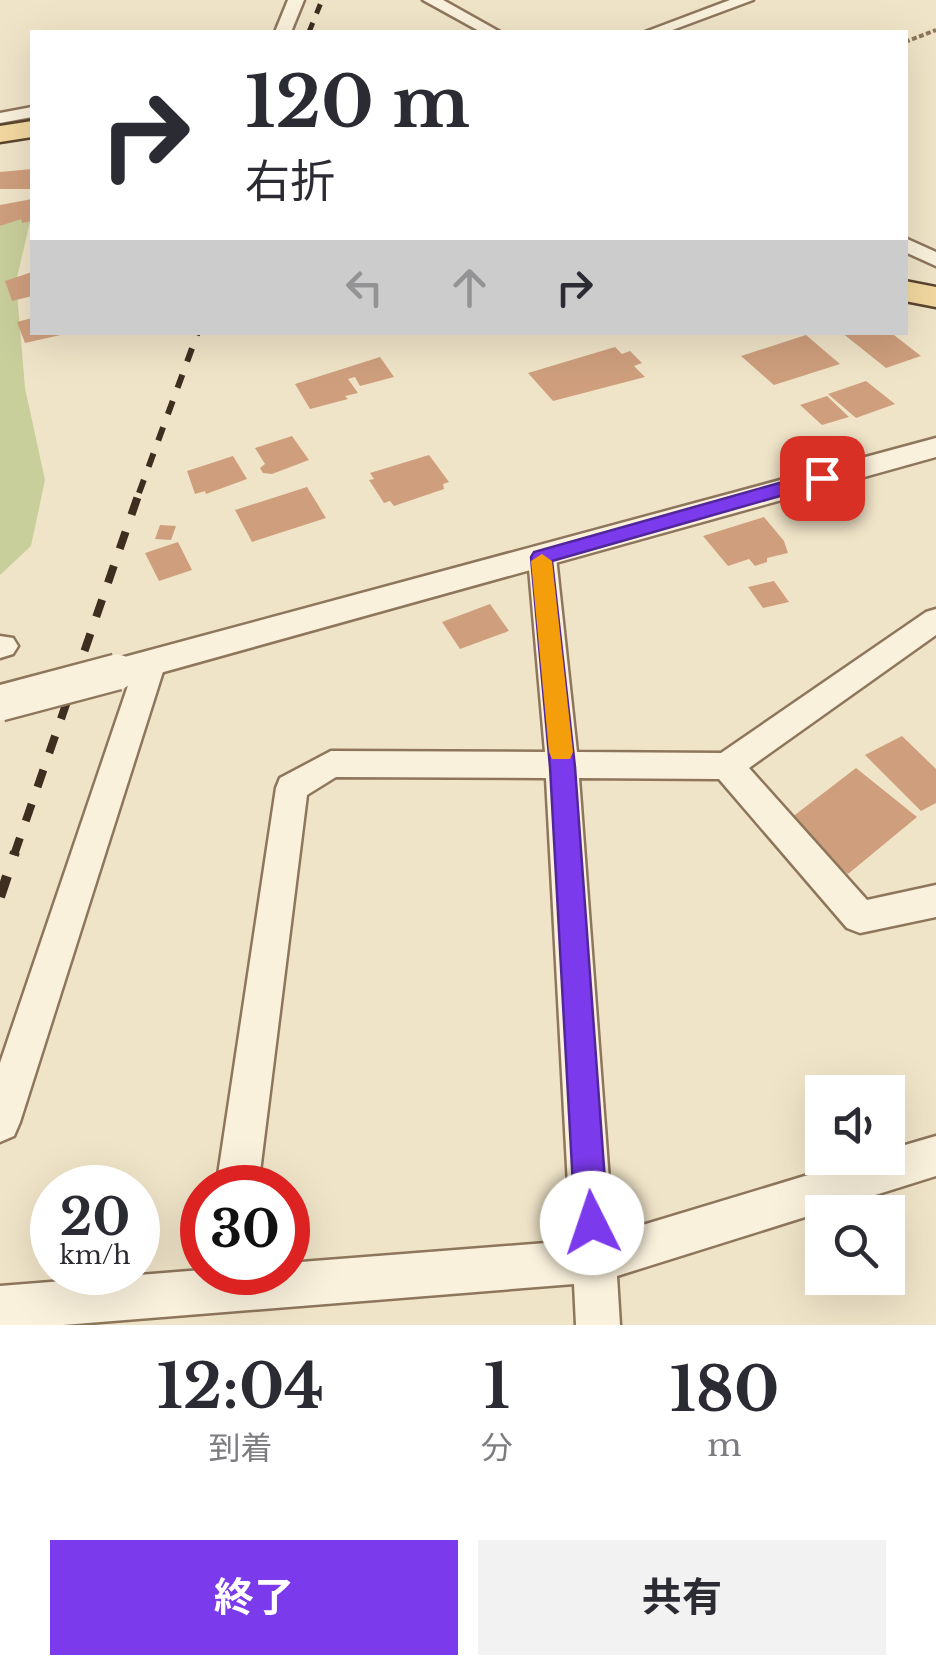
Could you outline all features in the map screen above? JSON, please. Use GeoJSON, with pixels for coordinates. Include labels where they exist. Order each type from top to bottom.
{"type":"FeatureCollection","features":[{"type":"Feature","properties":{"kind":"main road"},"geometry":{"type":"LineString","coordinates":[[0,134],[30,129]]}},
{"type":"Feature","properties":{"kind":"main road"},"geometry":{"type":"LineString","coordinates":[[908,292],[936,297]]}},
{"type":"Feature","properties":{"kind":"street"},"geometry":{"type":"LineString","coordinates":[[284,30],[296,0]]}},
{"type":"Feature","properties":{"kind":"street"},"geometry":{"type":"LineString","coordinates":[[431,0],[488,30]]}},
{"type":"Feature","properties":{"kind":"street"},"geometry":{"type":"LineString","coordinates":[[659,30],[745,0]]}},
{"type":"Feature","properties":{"kind":"street"},"geometry":{"type":"LineString","coordinates":[[0,118],[30,112]]}},
{"type":"Feature","properties":{"kind":"street"},"geometry":{"type":"LineString","coordinates":[[908,246],[936,260]]}},
{"type":"Feature","properties":{"kind":"street"},"geometry":{"type":"LineString","coordinates":[[0,704],[936,447]]}},
{"type":"Feature","properties":{"kind":"street"},"geometry":{"type":"LineString","coordinates":[[542,557],[562,767],[598,1325]]}},
{"type":"Feature","properties":{"kind":"street"},"geometry":{"type":"LineString","coordinates":[[240,1165],[292,788],[331,764],[728,766],[936,620]]}},
{"type":"Feature","properties":{"kind":"street"},"geometry":{"type":"LineString","coordinates":[[0,1122],[134,667]]}},
{"type":"Feature","properties":{"kind":"street"},"geometry":{"type":"LineString","coordinates":[[728,766],[860,917],[936,900]]}},
{"type":"Feature","properties":{"kind":"street"},"geometry":{"type":"LineString","coordinates":[[310,1277],[594,1261],[936,1156]]}},
{"type":"Feature","properties":{"kind":"street"},"geometry":{"type":"LineString","coordinates":[[0,1308],[180,1287]]}},
{"type":"Feature","properties":{"kind":"path"},"geometry":{"type":"LineString","coordinates":[[908,41],[936,30]]}},
{"type":"Feature","properties":{"kind":"green space"},"geometry":{"type":"Polygon","coordinates":[[[30,213],[16,282],[25,388],[45,480],[31,546],[0,575],[0,215],[30,213]]]}},
{"type":"Feature","properties":{"kind":"building"},"geometry":{"type":"Polygon","coordinates":[[[30,169],[30,189],[0,189],[0,172],[30,169]]]}},
{"type":"Feature","properties":{"kind":"building"},"geometry":{"type":"Polygon","coordinates":[[[30,199],[30,221],[22,223],[21,219],[0,226],[0,205],[30,199]]]}},
{"type":"Feature","properties":{"kind":"building"},"geometry":{"type":"Polygon","coordinates":[[[30,273],[30,296],[12,301],[5,281],[30,273]]]}},
{"type":"Feature","properties":{"kind":"building"},"geometry":{"type":"Polygon","coordinates":[[[30,319],[30,335],[61,335],[25,343],[17,322],[30,319]]]}},
{"type":"Feature","properties":{"kind":"building"},"geometry":{"type":"Polygon","coordinates":[[[806,335],[840,364],[774,385],[741,356],[806,335]]]}},
{"type":"Feature","properties":{"kind":"building"},"geometry":{"type":"Polygon","coordinates":[[[845,335],[894,335],[921,356],[886,368],[845,335]]]}},
{"type":"Feature","properties":{"kind":"building"},"geometry":{"type":"Polygon","coordinates":[[[615,347],[622,354],[630,351],[642,363],[634,366],[645,377],[553,401],[528,373],[615,347]]]}},
{"type":"Feature","properties":{"kind":"building"},"geometry":{"type":"Polygon","coordinates":[[[380,357],[394,377],[360,386],[355,377],[348,379],[358,393],[345,396],[348,399],[310,409],[295,384],[380,357]]]}},
{"type":"Feature","properties":{"kind":"building"},"geometry":{"type":"Polygon","coordinates":[[[866,381],[895,404],[856,418],[828,394],[866,381]]]}},
{"type":"Feature","properties":{"kind":"building"},"geometry":{"type":"Polygon","coordinates":[[[827,396],[849,417],[822,425],[800,405],[827,396]]]}},
{"type":"Feature","properties":{"kind":"building"},"geometry":{"type":"Polygon","coordinates":[[[292,436],[309,460],[272,474],[263,473],[260,468],[265,464],[255,448],[292,436]]]}},
{"type":"Feature","properties":{"kind":"building"},"geometry":{"type":"Polygon","coordinates":[[[429,455],[449,482],[443,484],[444,489],[394,506],[390,501],[384,503],[369,480],[374,479],[370,473],[429,455]]]}},
{"type":"Feature","properties":{"kind":"building"},"geometry":{"type":"Polygon","coordinates":[[[233,456],[247,479],[206,494],[195,494],[187,471],[233,456]]]}},
{"type":"Feature","properties":{"kind":"building"},"geometry":{"type":"Polygon","coordinates":[[[307,487],[326,518],[252,542],[235,510],[307,487]]]}},
{"type":"Feature","properties":{"kind":"building"},"geometry":{"type":"Polygon","coordinates":[[[764,517],[784,541],[788,553],[767,558],[767,562],[755,566],[749,559],[728,566],[703,536],[764,517]]]}},
{"type":"Feature","properties":{"kind":"building"},"geometry":{"type":"Polygon","coordinates":[[[160,525],[176,526],[171,540],[155,539],[160,525]]]}},
{"type":"Feature","properties":{"kind":"building"},"geometry":{"type":"Polygon","coordinates":[[[178,542],[192,570],[159,581],[145,553],[178,542]]]}},
{"type":"Feature","properties":{"kind":"building"},"geometry":{"type":"Polygon","coordinates":[[[774,581],[789,602],[763,608],[748,587],[774,581]]]}},
{"type":"Feature","properties":{"kind":"building"},"geometry":{"type":"Polygon","coordinates":[[[490,604],[509,631],[460,649],[442,622],[490,604]]]}},
{"type":"Feature","properties":{"kind":"building"},"geometry":{"type":"Polygon","coordinates":[[[902,736],[936,769],[936,803],[921,811],[865,755],[902,736]]]}},
{"type":"Feature","properties":{"kind":"building"},"geometry":{"type":"Polygon","coordinates":[[[856,768],[917,817],[848,874],[787,821],[856,768]]]}},
{"type":"Feature","properties":{"kind":"railway"},"geometry":{"type":"LineString","coordinates":[[310,30],[322,0]]}},
{"type":"Feature","properties":{"kind":"railway"},"geometry":{"type":"LineString","coordinates":[[139,493],[197,335]]}},
{"type":"Feature","properties":{"kind":"railway"},"geometry":{"type":"LineString","coordinates":[[14,855],[140,490]]}},
{"type":"Feature","properties":{"kind":"railway"},"geometry":{"type":"LineString","coordinates":[[0,897],[14,855]]}},
{"type":"Feature","properties":{"kind":"slow traffic"},"geometry":{"type":"LineString","coordinates":[[542,561],[561,752]]}},
{"type":"Feature","properties":{"kind":"route"},"geometry":{"type":"LineString","coordinates":[[592,1223],[562,767],[542,557],[822,478]]}}]}
